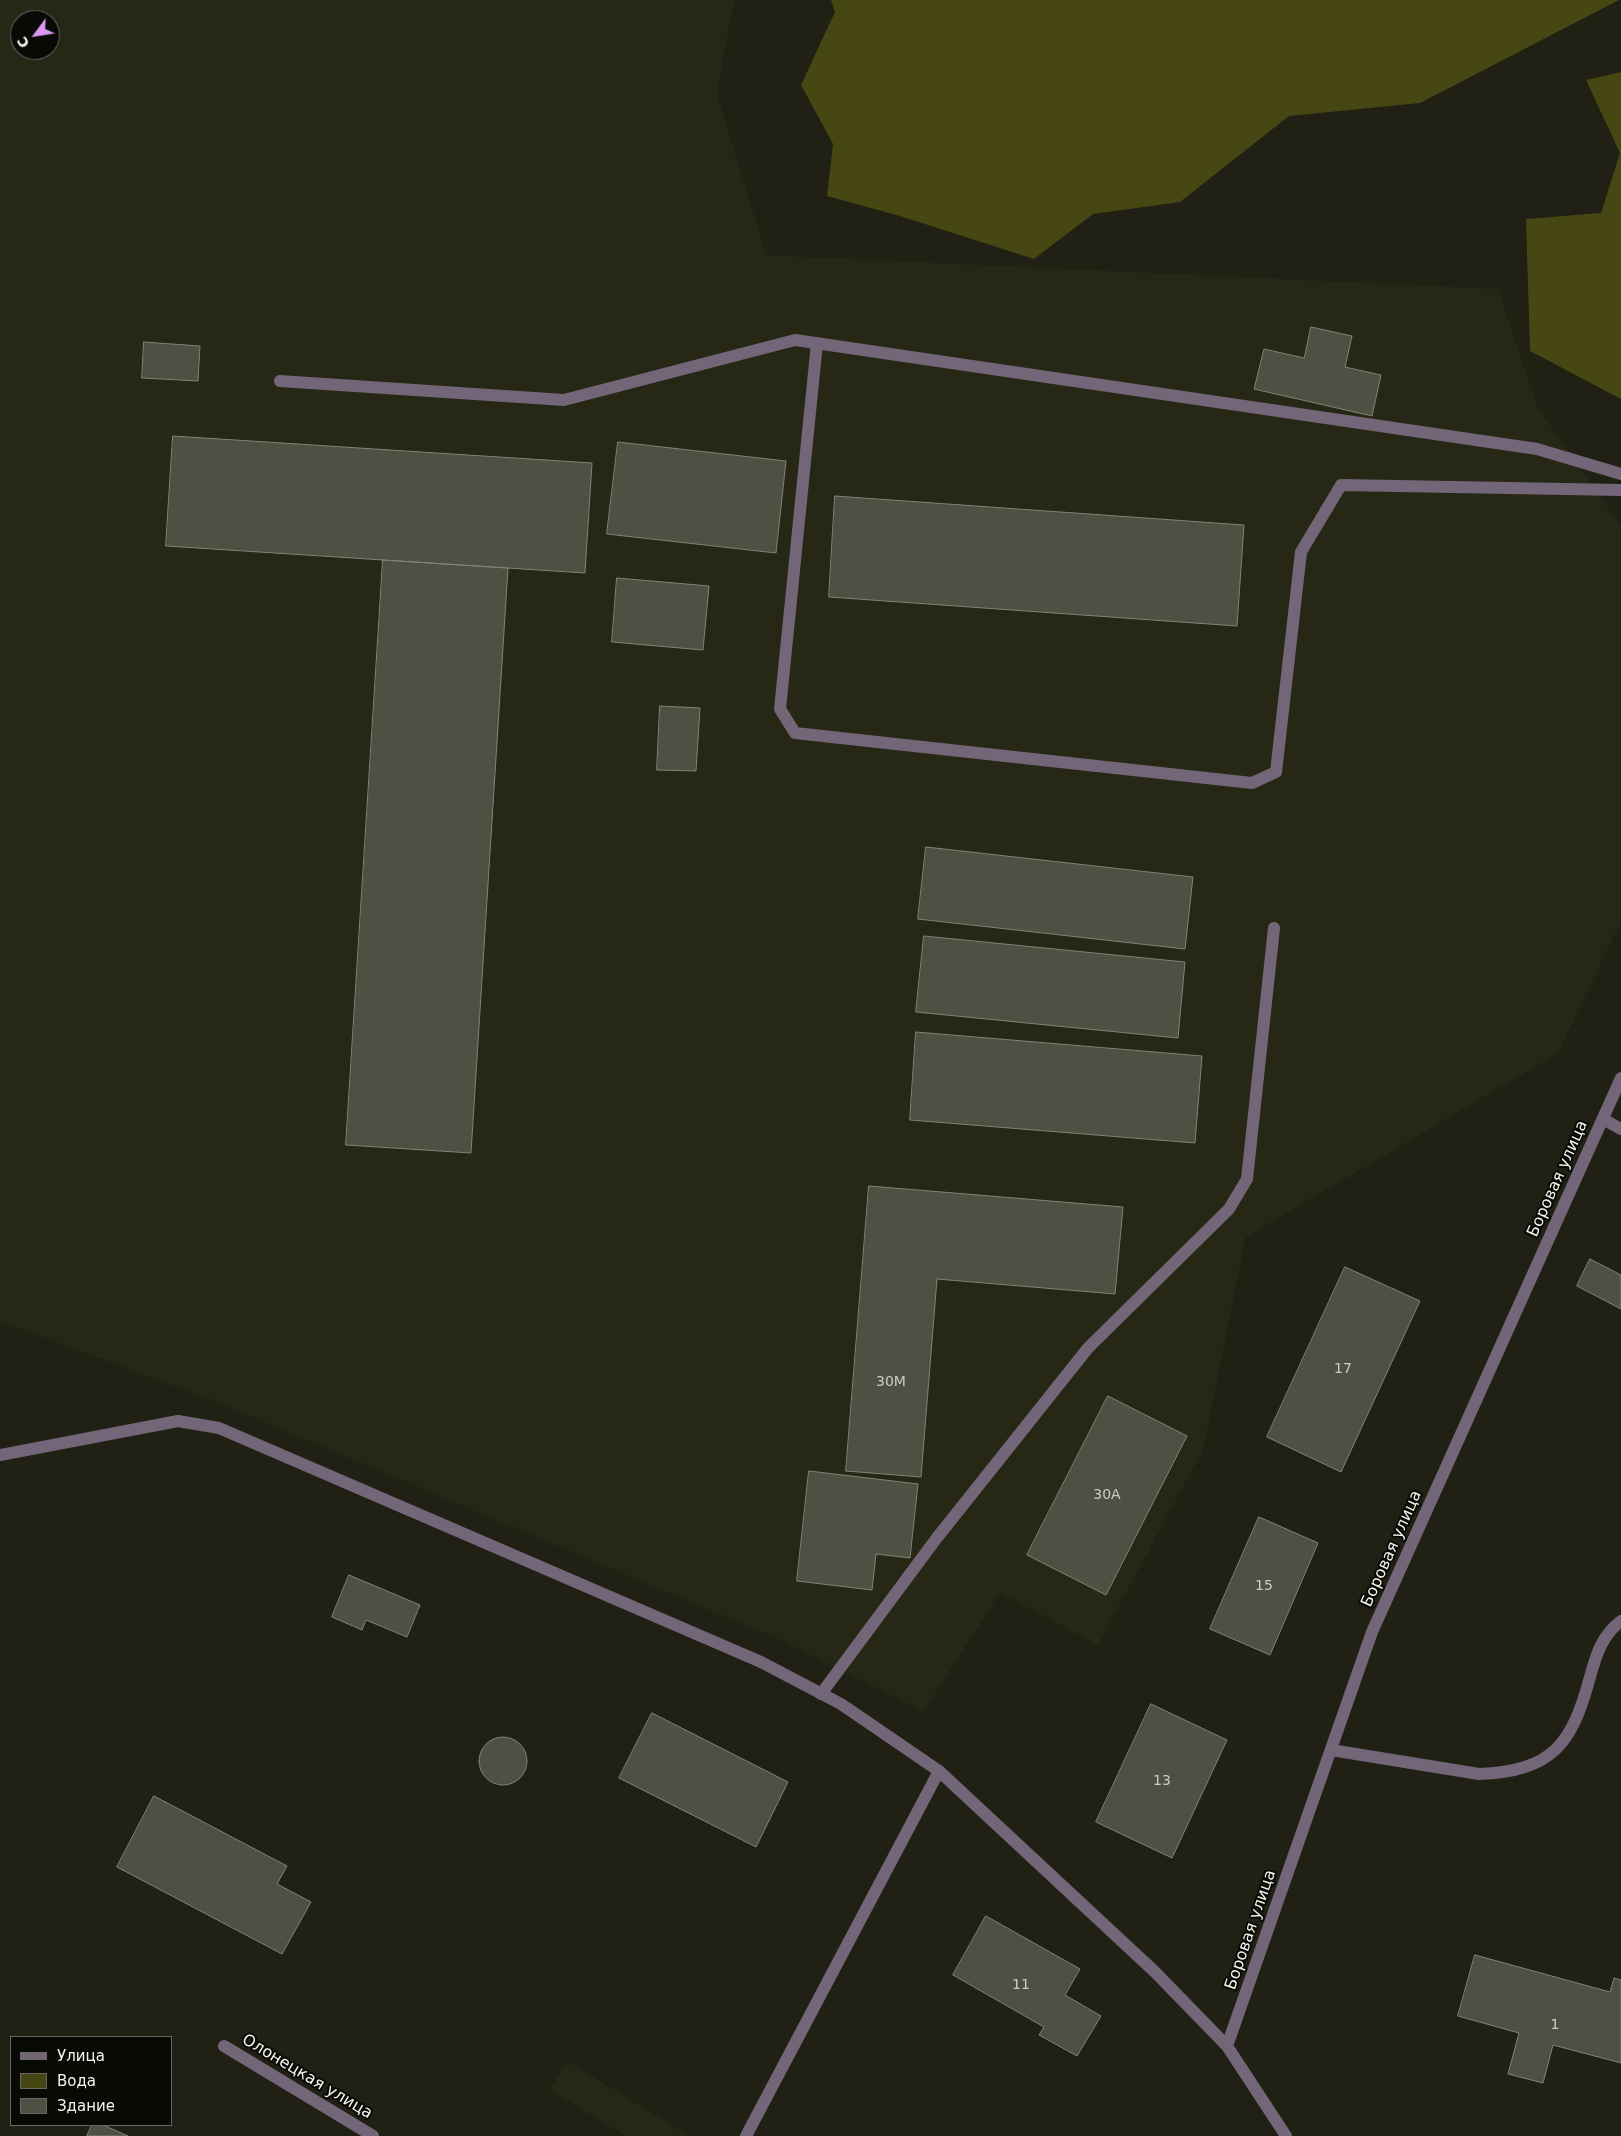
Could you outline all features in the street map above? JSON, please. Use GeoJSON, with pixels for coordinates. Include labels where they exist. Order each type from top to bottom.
{"type":"FeatureCollection","features":[{"type":"Feature","properties":{"kind":"street"},"geometry":{"type":"LineString","coordinates":[[280,381],[564,400],[795,340],[1537,448],[1621,474]]}},
{"type":"Feature","properties":{"kind":"street"},"geometry":{"type":"LineString","coordinates":[[817,343],[780,709],[795,733],[1252,783],[1276,772],[1301,552],[1340,486],[1621,490]]}},
{"type":"Feature","properties":{"kind":"street"},"geometry":{"type":"LineString","coordinates":[[821,1694],[936,1538],[1088,1348],[1229,1209],[1247,1179],[1274,928]]}},
{"type":"Feature","properties":{"kind":"street","name":"Боровая улица"},"geometry":{"type":"LineString","coordinates":[[1227,2046],[1372,1632],[1621,1078]]}},
{"type":"Feature","properties":{"kind":"street"},"geometry":{"type":"LineString","coordinates":[[1603,1119],[1621,1129]]}},
{"type":"Feature","properties":{"kind":"street"},"geometry":{"type":"LineString","coordinates":[[0,1455],[178,1421],[219,1428],[761,1662],[841,1704],[939,1771],[1155,1972],[1227,2046],[1286,2136]]}},
{"type":"Feature","properties":{"kind":"street"},"geometry":{"type":"LineString","coordinates":[[1331,1750],[1479,1774],[1504,1773],[1526,1768],[1547,1757],[1565,1741],[1580,1714],[1596,1654],[1605,1636],[1621,1621]]}},
{"type":"Feature","properties":{"kind":"street"},"geometry":{"type":"LineString","coordinates":[[746,2136],[939,1771]]}},
{"type":"Feature","properties":{"kind":"street","name":"Олонецкая улица"},"geometry":{"type":"LineString","coordinates":[[224,2046],[373,2136]]}},
{"type":"Feature","properties":{"kind":"shaded area"},"geometry":{"type":"Polygon","coordinates":[[[0,0],[734,0],[717,93],[766,255],[1498,289],[1538,408],[1621,526],[1621,922],[1557,1054],[1246,1237],[1203,1450],[1098,1645],[1000,1593],[923,1712],[783,1641],[212,1400],[0,1321],[0,0]]]}},
{"type":"Feature","properties":{"kind":"shaded area"},"geometry":{"type":"Polygon","coordinates":[[[567,2061],[690,2136],[626,2136],[550,2090],[567,2061]]]}},
{"type":"Feature","properties":{"kind":"water"},"geometry":{"type":"Polygon","coordinates":[[[831,0],[1619,0],[1420,103],[1289,116],[1180,202],[1093,214],[1034,259],[900,216],[827,196],[833,144],[801,85],[835,12],[831,0]]]}},
{"type":"Feature","properties":{"kind":"water"},"geometry":{"type":"Polygon","coordinates":[[[1621,72],[1621,399],[1530,351],[1526,219],[1601,213],[1620,153],[1586,80],[1621,72]]]}},
{"type":"Feature","properties":{"kind":"building"},"geometry":{"type":"Polygon","coordinates":[[[1311,327],[1352,336],[1345,367],[1381,375],[1372,416],[1254,389],[1264,349],[1304,358],[1311,327]]]}},
{"type":"Feature","properties":{"kind":"building"},"geometry":{"type":"Polygon","coordinates":[[[144,342],[200,346],[198,381],[142,378],[144,342]]]}},
{"type":"Feature","properties":{"kind":"building"},"geometry":{"type":"Polygon","coordinates":[[[173,436],[592,463],[585,573],[166,546],[173,436]]]}},
{"type":"Feature","properties":{"kind":"building"},"geometry":{"type":"Polygon","coordinates":[[[618,442],[786,461],[776,553],[607,534],[618,442]]]}},
{"type":"Feature","properties":{"kind":"building"},"geometry":{"type":"Polygon","coordinates":[[[835,496],[1244,525],[1237,626],[829,597],[835,496]]]}},
{"type":"Feature","properties":{"kind":"building"},"geometry":{"type":"Polygon","coordinates":[[[383,560],[508,568],[471,1153],[346,1145],[383,560]]]}},
{"type":"Feature","properties":{"kind":"building"},"geometry":{"type":"Polygon","coordinates":[[[617,578],[709,586],[703,650],[612,642],[617,578]]]}},
{"type":"Feature","properties":{"kind":"building"},"geometry":{"type":"Polygon","coordinates":[[[660,706],[700,708],[696,771],[657,770],[660,706]]]}},
{"type":"Feature","properties":{"kind":"building"},"geometry":{"type":"Polygon","coordinates":[[[926,847],[1193,877],[1185,949],[918,919],[926,847]]]}},
{"type":"Feature","properties":{"kind":"building"},"geometry":{"type":"Polygon","coordinates":[[[924,936],[1185,962],[1178,1038],[916,1012],[924,936]]]}},
{"type":"Feature","properties":{"kind":"building"},"geometry":{"type":"Polygon","coordinates":[[[916,1032],[1202,1056],[1195,1143],[910,1120],[916,1032]]]}},
{"type":"Feature","properties":{"kind":"building"},"geometry":{"type":"Polygon","coordinates":[[[869,1186],[1123,1207],[1115,1294],[937,1279],[921,1477],[846,1471],[869,1186]]]}},
{"type":"Feature","properties":{"kind":"building"},"geometry":{"type":"Polygon","coordinates":[[[1590,1259],[1621,1275],[1621,1309],[1577,1286],[1590,1259]]]}},
{"type":"Feature","properties":{"kind":"building"},"geometry":{"type":"Polygon","coordinates":[[[1345,1267],[1420,1301],[1341,1472],[1267,1437],[1345,1267]]]}},
{"type":"Feature","properties":{"kind":"building"},"geometry":{"type":"Polygon","coordinates":[[[1108,1396],[1187,1436],[1106,1595],[1027,1555],[1108,1396]]]}},
{"type":"Feature","properties":{"kind":"building"},"geometry":{"type":"Polygon","coordinates":[[[809,1471],[918,1484],[910,1558],[876,1554],[872,1590],[797,1581],[809,1471]]]}},
{"type":"Feature","properties":{"kind":"building"},"geometry":{"type":"Polygon","coordinates":[[[1259,1517],[1318,1543],[1270,1655],[1210,1629],[1259,1517]]]}},
{"type":"Feature","properties":{"kind":"building"},"geometry":{"type":"Polygon","coordinates":[[[349,1575],[420,1605],[407,1637],[366,1620],[362,1630],[332,1617],[349,1575]]]}},
{"type":"Feature","properties":{"kind":"building"},"geometry":{"type":"Polygon","coordinates":[[[1151,1704],[1227,1740],[1172,1858],[1096,1822],[1151,1704]]]}},
{"type":"Feature","properties":{"kind":"building"},"geometry":{"type":"Polygon","coordinates":[[[652,1713],[788,1782],[756,1847],[619,1778],[652,1713]]]}},
{"type":"Feature","properties":{"kind":"building"},"geometry":{"type":"Polygon","coordinates":[[[503,1737],[512,1739],[520,1744],[525,1752],[527,1761],[525,1770],[520,1778],[512,1783],[503,1785],[494,1783],[486,1778],[481,1770],[479,1761],[481,1752],[486,1744],[494,1739],[503,1737]]]}},
{"type":"Feature","properties":{"kind":"building"},"geometry":{"type":"Polygon","coordinates":[[[154,1796],[287,1866],[277,1884],[311,1902],[282,1954],[117,1867],[154,1796]]]}},
{"type":"Feature","properties":{"kind":"building"},"geometry":{"type":"Polygon","coordinates":[[[986,1916],[1080,1969],[1065,1995],[1101,2016],[1077,2056],[1039,2035],[1044,2027],[953,1975],[986,1916]]]}},
{"type":"Feature","properties":{"kind":"building"},"geometry":{"type":"Polygon","coordinates":[[[1475,1955],[1610,1992],[1614,1978],[1621,1980],[1621,2063],[1553,2045],[1543,2083],[1508,2074],[1519,2033],[1458,2016],[1475,1955]]]}},
{"type":"Feature","properties":{"kind":"building"},"geometry":{"type":"Polygon","coordinates":[[[92,2126],[105,2126],[128,2136],[87,2136],[92,2126]]]}}]}
